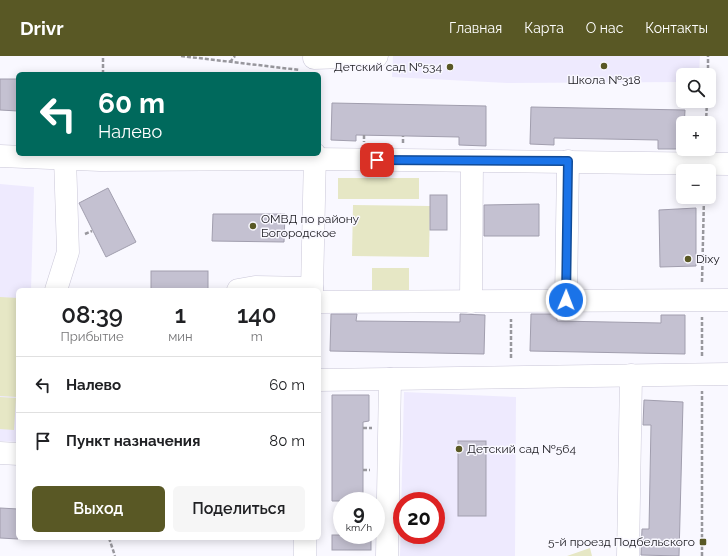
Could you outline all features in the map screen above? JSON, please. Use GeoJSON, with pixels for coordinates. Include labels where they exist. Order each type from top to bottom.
{"type":"FeatureCollection","features":[{"type":"Feature","properties":{"kind":"lane"},"geometry":{"type":"LineString","coordinates":[[314,65],[377,56]]}},
{"type":"Feature","properties":{"kind":"lane"},"geometry":{"type":"LineString","coordinates":[[0,156],[100,160],[315,157],[472,161],[728,164]]}},
{"type":"Feature","properties":{"kind":"lane"},"geometry":{"type":"LineString","coordinates":[[314,288],[315,157]]}},
{"type":"Feature","properties":{"kind":"lane"},"geometry":{"type":"LineString","coordinates":[[57,288],[68,252],[65,158]]}},
{"type":"Feature","properties":{"kind":"lane"},"geometry":{"type":"LineString","coordinates":[[471,302],[472,161]]}},
{"type":"Feature","properties":{"kind":"lane"},"geometry":{"type":"LineString","coordinates":[[566,300],[568,161]]}},
{"type":"Feature","properties":{"kind":"lane"},"geometry":{"type":"LineString","coordinates":[[249,288],[265,288]]}},
{"type":"Feature","properties":{"kind":"lane"},"geometry":{"type":"LineString","coordinates":[[321,293],[471,302],[566,300],[728,300]]}},
{"type":"Feature","properties":{"kind":"lane"},"geometry":{"type":"LineString","coordinates":[[321,380],[728,374]]}},
{"type":"Feature","properties":{"kind":"lane"},"geometry":{"type":"LineString","coordinates":[[628,556],[631,375]]}},
{"type":"Feature","properties":{"kind":"lane"},"geometry":{"type":"LineString","coordinates":[[387,556],[390,379]]}},
{"type":"Feature","properties":{"kind":"lane"},"geometry":{"type":"LineString","coordinates":[[0,453],[16,454]]}},
{"type":"Feature","properties":{"kind":"lane"},"geometry":{"type":"LineString","coordinates":[[305,540],[305,556]]}},
{"type":"Feature","properties":{"kind":"path"},"geometry":{"type":"LineString","coordinates":[[103,56],[103,72]]}},
{"type":"Feature","properties":{"kind":"path"},"geometry":{"type":"LineString","coordinates":[[181,56],[230,62],[314,65]]}},
{"type":"Feature","properties":{"kind":"path"},"geometry":{"type":"LineString","coordinates":[[230,62],[235,56]]}},
{"type":"Feature","properties":{"kind":"path"},"geometry":{"type":"LineString","coordinates":[[708,56],[708,68]]}},
{"type":"Feature","properties":{"kind":"path"},"geometry":{"type":"LineString","coordinates":[[696,257],[703,256]]}},
{"type":"Feature","properties":{"kind":"path"},"geometry":{"type":"LineString","coordinates":[[510,377],[512,301]]}},
{"type":"Feature","properties":{"kind":"path"},"geometry":{"type":"LineString","coordinates":[[110,540],[115,556]]}},
{"type":"Feature","properties":{"kind":"shaded area","name":"Школа №318"},"geometry":{"type":"Polygon","coordinates":[[[393,56],[700,56],[699,68],[676,68],[676,82],[507,83],[392,77],[393,56]]]}},
{"type":"Feature","properties":{"kind":"shaded area"},"geometry":{"type":"Polygon","coordinates":[[[0,184],[34,187],[31,288],[16,288],[16,442],[0,441],[0,184]]]}},
{"type":"Feature","properties":{"kind":"shaded area","name":"Детский сад №564"},"geometry":{"type":"Polygon","coordinates":[[[404,392],[516,397],[515,556],[400,556],[400,544],[445,544],[445,492],[402,492],[404,392]]]}},
{"type":"Feature","properties":{"kind":"green space"},"geometry":{"type":"Polygon","coordinates":[[[338,178],[419,178],[419,199],[338,199],[338,178]]]}},
{"type":"Feature","properties":{"kind":"green space"},"geometry":{"type":"Polygon","coordinates":[[[353,205],[430,206],[429,257],[352,256],[353,205]]]}},
{"type":"Feature","properties":{"kind":"green space"},"geometry":{"type":"Polygon","coordinates":[[[372,268],[409,268],[409,290],[372,290],[372,268]]]}},
{"type":"Feature","properties":{"kind":"green space"},"geometry":{"type":"Polygon","coordinates":[[[0,297],[16,298],[16,397],[0,396],[0,297]]]}},
{"type":"Feature","properties":{"kind":"green space"},"geometry":{"type":"Polygon","coordinates":[[[0,397],[16,398],[14,430],[0,429],[0,397]]]}},
{"type":"Feature","properties":{"kind":"green space"},"geometry":{"type":"Polygon","coordinates":[[[590,548],[592,556],[567,556],[590,548]]]}},
{"type":"Feature","properties":{"kind":"building"},"geometry":{"type":"Polygon","coordinates":[[[0,79],[16,79],[16,111],[0,110],[0,79]]]}},
{"type":"Feature","properties":{"kind":"building"},"geometry":{"type":"Polygon","coordinates":[[[332,103],[486,106],[486,146],[459,145],[459,137],[356,135],[356,141],[331,140],[332,103]]]}},
{"type":"Feature","properties":{"kind":"building"},"geometry":{"type":"Polygon","coordinates":[[[531,107],[685,110],[685,116],[676,116],[676,149],[658,149],[658,140],[554,138],[554,145],[530,144],[531,107]]]}},
{"type":"Feature","properties":{"kind":"building"},"geometry":{"type":"Polygon","coordinates":[[[108,188],[136,242],[106,257],[79,203],[108,188]]]}},
{"type":"Feature","properties":{"kind":"building"},"geometry":{"type":"Polygon","coordinates":[[[430,195],[447,195],[447,230],[430,230],[430,195]]]}},
{"type":"Feature","properties":{"kind":"building"},"geometry":{"type":"Polygon","coordinates":[[[539,204],[539,236],[484,236],[484,205],[539,204]]]}},
{"type":"Feature","properties":{"kind":"building"},"geometry":{"type":"Polygon","coordinates":[[[696,208],[696,266],[660,267],[659,210],[696,208]]]}},
{"type":"Feature","properties":{"kind":"building"},"geometry":{"type":"Polygon","coordinates":[[[213,214],[285,214],[284,242],[212,241],[213,214]]]}},
{"type":"Feature","properties":{"kind":"building"},"geometry":{"type":"Polygon","coordinates":[[[151,271],[208,271],[208,288],[151,288],[151,271]]]}},
{"type":"Feature","properties":{"kind":"building"},"geometry":{"type":"Polygon","coordinates":[[[331,314],[357,314],[356,321],[460,322],[460,314],[485,315],[484,354],[330,351],[331,314]]]}},
{"type":"Feature","properties":{"kind":"building"},"geometry":{"type":"Polygon","coordinates":[[[531,314],[557,314],[557,321],[661,323],[661,315],[685,315],[685,354],[530,351],[531,314]]]}},
{"type":"Feature","properties":{"kind":"building"},"geometry":{"type":"Polygon","coordinates":[[[332,395],[369,395],[369,421],[363,422],[363,492],[333,492],[332,501],[332,395]]]}},
{"type":"Feature","properties":{"kind":"building"},"geometry":{"type":"Polygon","coordinates":[[[644,400],[683,402],[679,556],[641,555],[642,529],[649,529],[651,425],[643,425],[644,400]]]}},
{"type":"Feature","properties":{"kind":"building"},"geometry":{"type":"Polygon","coordinates":[[[458,441],[486,441],[486,516],[458,516],[458,441]]]}},
{"type":"Feature","properties":{"kind":"building"},"geometry":{"type":"Polygon","coordinates":[[[0,508],[16,509],[16,539],[0,538],[0,508]]]}},
{"type":"Feature","properties":{"kind":"building"},"geometry":{"type":"Polygon","coordinates":[[[332,535],[333,544],[371,544],[371,550],[332,550],[332,535]]]}},
{"type":"Feature","properties":{"kind":"place","name":"Школа №318"},"geometry":{"type":"Point","coordinates":[604,66]}},
{"type":"Feature","properties":{"kind":"place","name":"Детский сад №534"},"geometry":{"type":"Point","coordinates":[450,67]}},
{"type":"Feature","properties":{"kind":"place","name":"ОМВД по району Богородское"},"geometry":{"type":"Point","coordinates":[253,226]}},
{"type":"Feature","properties":{"kind":"place","name":"Dixy"},"geometry":{"type":"Point","coordinates":[688,259]}},
{"type":"Feature","properties":{"kind":"place","name":"Детский сад №564"},"geometry":{"type":"Point","coordinates":[459,449]}},
{"type":"Feature","properties":{"kind":"place","name":"5-й проезд Подбельского"},"geometry":{"type":"Point","coordinates":[703,542]}},
{"type":"Feature","properties":{"kind":"route"},"geometry":{"type":"LineString","coordinates":[[377,160],[568,161],[566,300]]}}]}
